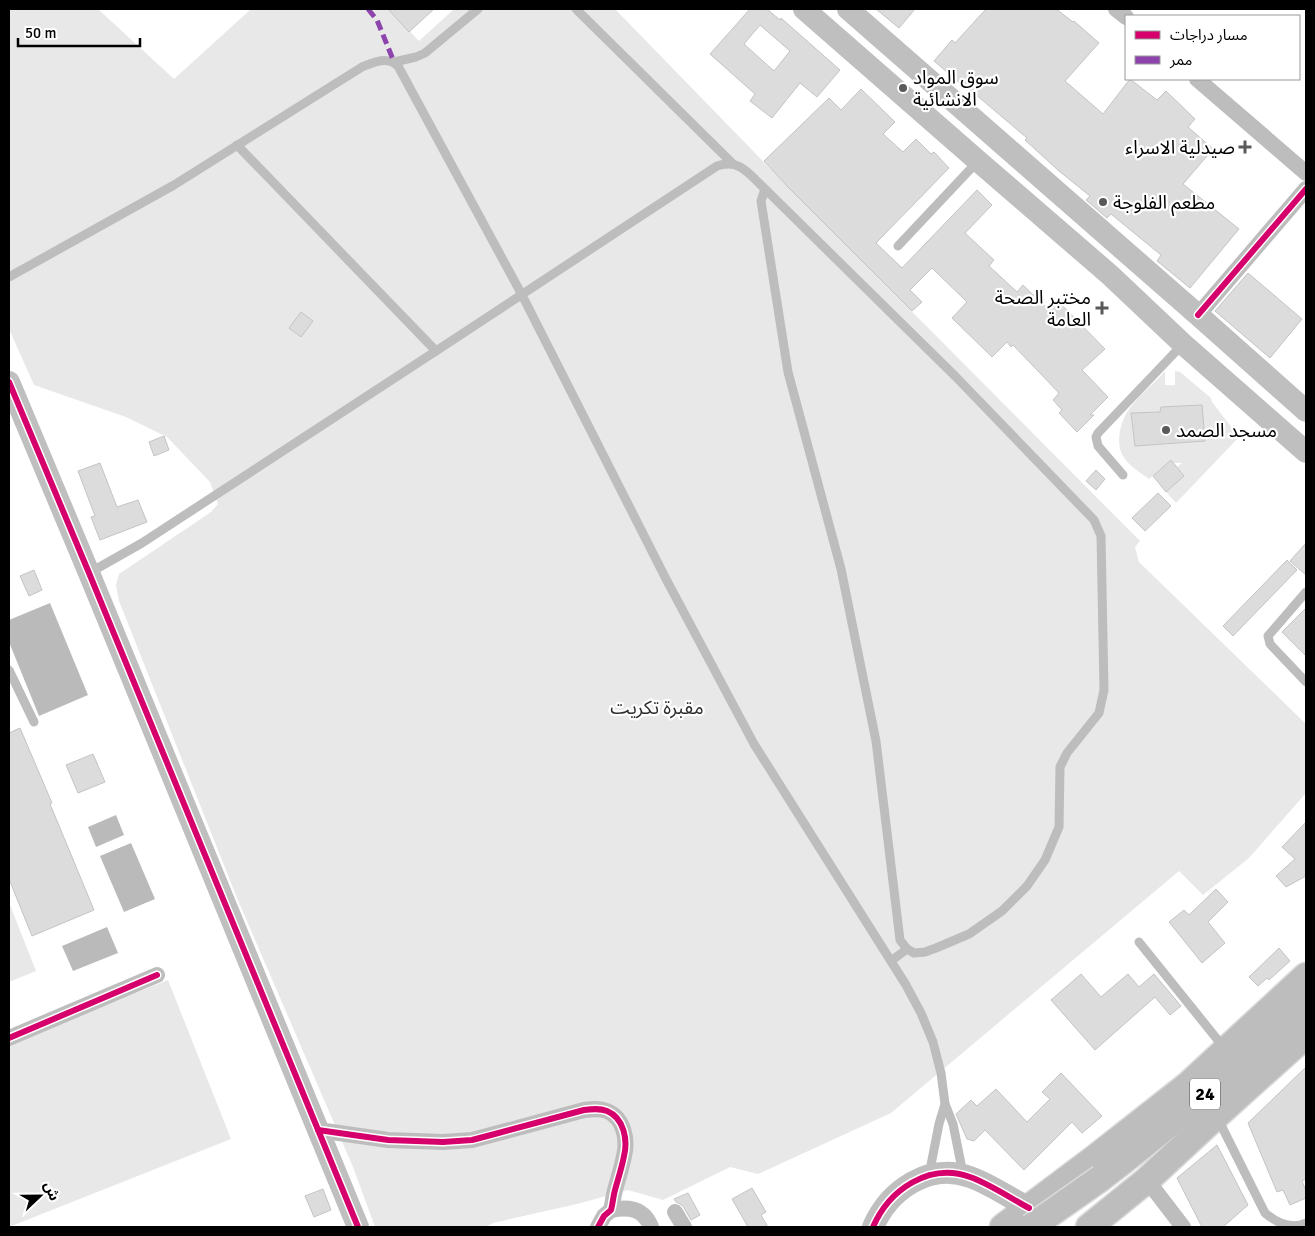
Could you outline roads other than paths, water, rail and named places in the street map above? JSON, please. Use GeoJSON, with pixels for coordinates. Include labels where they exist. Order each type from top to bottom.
{"type":"FeatureCollection","features":[{"type":"Feature","properties":{"kind":"main road"},"geometry":{"type":"LineString","coordinates":[[848,9],[1306,411]]}},
{"type":"Feature","properties":{"kind":"main road"},"geometry":{"type":"LineString","coordinates":[[810,11],[978,161],[1110,275],[1183,344],[1306,452]]}},
{"type":"Feature","properties":{"kind":"main road"},"geometry":{"type":"LineString","coordinates":[[9,382],[358,1227]]}},
{"type":"Feature","properties":{"kind":"main road"},"geometry":{"type":"LineString","coordinates":[[1003,1227],[1030,1218],[1188,1085],[1306,976]]}},
{"type":"Feature","properties":{"kind":"main road","name":"24"},"geometry":{"type":"LineString","coordinates":[[1030,1218],[1101,1178],[1152,1139],[1306,1005]]}},
{"type":"Feature","properties":{"kind":"main road"},"geometry":{"type":"LineString","coordinates":[[1090,1227],[1147,1180],[1306,1035]]}},
{"type":"Feature","properties":{"kind":"main road"},"geometry":{"type":"LineString","coordinates":[[873,1227],[883,1209],[896,1194],[911,1183],[929,1175],[946,1173],[963,1175],[978,1180],[1030,1218]]}},
{"type":"Feature","properties":{"kind":"street"},"geometry":{"type":"LineString","coordinates":[[1198,80],[1306,173]]}},
{"type":"Feature","properties":{"kind":"street"},"geometry":{"type":"LineString","coordinates":[[1198,315],[1306,189]]}},
{"type":"Feature","properties":{"kind":"street"},"geometry":{"type":"LineString","coordinates":[[9,1038],[157,975]]}},
{"type":"Feature","properties":{"kind":"street"},"geometry":{"type":"LineString","coordinates":[[318,1130],[388,1140],[443,1142],[482,1138],[584,1110],[607,1111],[618,1118],[626,1138],[625,1155],[611,1210]]}},
{"type":"Feature","properties":{"kind":"street"},"geometry":{"type":"LineString","coordinates":[[1147,1180],[1183,1227]]}},
{"type":"Feature","properties":{"kind":"street"},"geometry":{"type":"LineString","coordinates":[[598,1227],[604,1216],[611,1210],[623,1209],[638,1211],[646,1216],[651,1227]]}},
{"type":"Feature","properties":{"kind":"street"},"geometry":{"type":"LineString","coordinates":[[675,1212],[684,1227]]}},
{"type":"Feature","properties":{"kind":"lane"},"geometry":{"type":"LineString","coordinates":[[9,277],[174,185],[362,67],[382,60],[394,62],[425,53],[478,9]]}},
{"type":"Feature","properties":{"kind":"lane"},"geometry":{"type":"LineString","coordinates":[[576,9],[732,163]]}},
{"type":"Feature","properties":{"kind":"lane"},"geometry":{"type":"LineString","coordinates":[[394,62],[398,66],[522,295],[666,579],[754,744],[892,961],[922,1013],[933,1042],[941,1073],[945,1104],[953,1124],[963,1175]]}},
{"type":"Feature","properties":{"kind":"lane"},"geometry":{"type":"LineString","coordinates":[[237,145],[436,351]]}},
{"type":"Feature","properties":{"kind":"lane"},"geometry":{"type":"LineString","coordinates":[[898,246],[978,161]]}},
{"type":"Feature","properties":{"kind":"lane"},"geometry":{"type":"LineString","coordinates":[[89,573],[150,537],[717,166],[732,163],[742,167],[765,189],[956,376],[1094,520],[1101,536],[1104,690],[1099,713],[1067,753],[1060,767],[1060,827],[1045,860],[1027,886],[1002,911],[969,934],[925,952],[914,953],[907,950],[900,940],[876,741],[841,569],[788,372],[761,202],[765,189]]}},
{"type":"Feature","properties":{"kind":"lane"},"geometry":{"type":"LineString","coordinates":[[1124,475],[1098,446],[1096,437],[1183,344]]}},
{"type":"Feature","properties":{"kind":"lane"},"geometry":{"type":"LineString","coordinates":[[1306,592],[1270,634],[1268,640],[1306,682]]}},
{"type":"Feature","properties":{"kind":"lane"},"geometry":{"type":"LineString","coordinates":[[9,670],[34,722]]}},
{"type":"Feature","properties":{"kind":"lane"},"geometry":{"type":"LineString","coordinates":[[1139,942],[1226,1050]]}},
{"type":"Feature","properties":{"kind":"lane"},"geometry":{"type":"LineString","coordinates":[[892,961],[907,950]]}},
{"type":"Feature","properties":{"kind":"lane"},"geometry":{"type":"LineString","coordinates":[[929,1175],[945,1104]]}},
{"type":"Feature","properties":{"kind":"lane"},"geometry":{"type":"LineString","coordinates":[[1216,1116],[1265,1212],[1273,1220],[1282,1224],[1292,1226],[1306,1223]]}},
{"type":"Feature","properties":{"kind":"place","name":"سوق المواد الانشائية"},"geometry":{"type":"Point","coordinates":[903,88]}},
{"type":"Feature","properties":{"kind":"place","name":"صيدلية الاسراء"},"geometry":{"type":"Point","coordinates":[1245,147]}},
{"type":"Feature","properties":{"kind":"place","name":"مطعم الفلوجة"},"geometry":{"type":"Point","coordinates":[1103,202]}},
{"type":"Feature","properties":{"kind":"place","name":"مختبر الصحة العامة"},"geometry":{"type":"Point","coordinates":[1102,308]}},
{"type":"Feature","properties":{"kind":"place","name":"مسجد الصمد"},"geometry":{"type":"Point","coordinates":[1166,430]}},
{"type":"Feature","properties":{"kind":"park label","name":"مقبرة تكريت"},"geometry":{"type":"Point","coordinates":[657,707]}}]}
